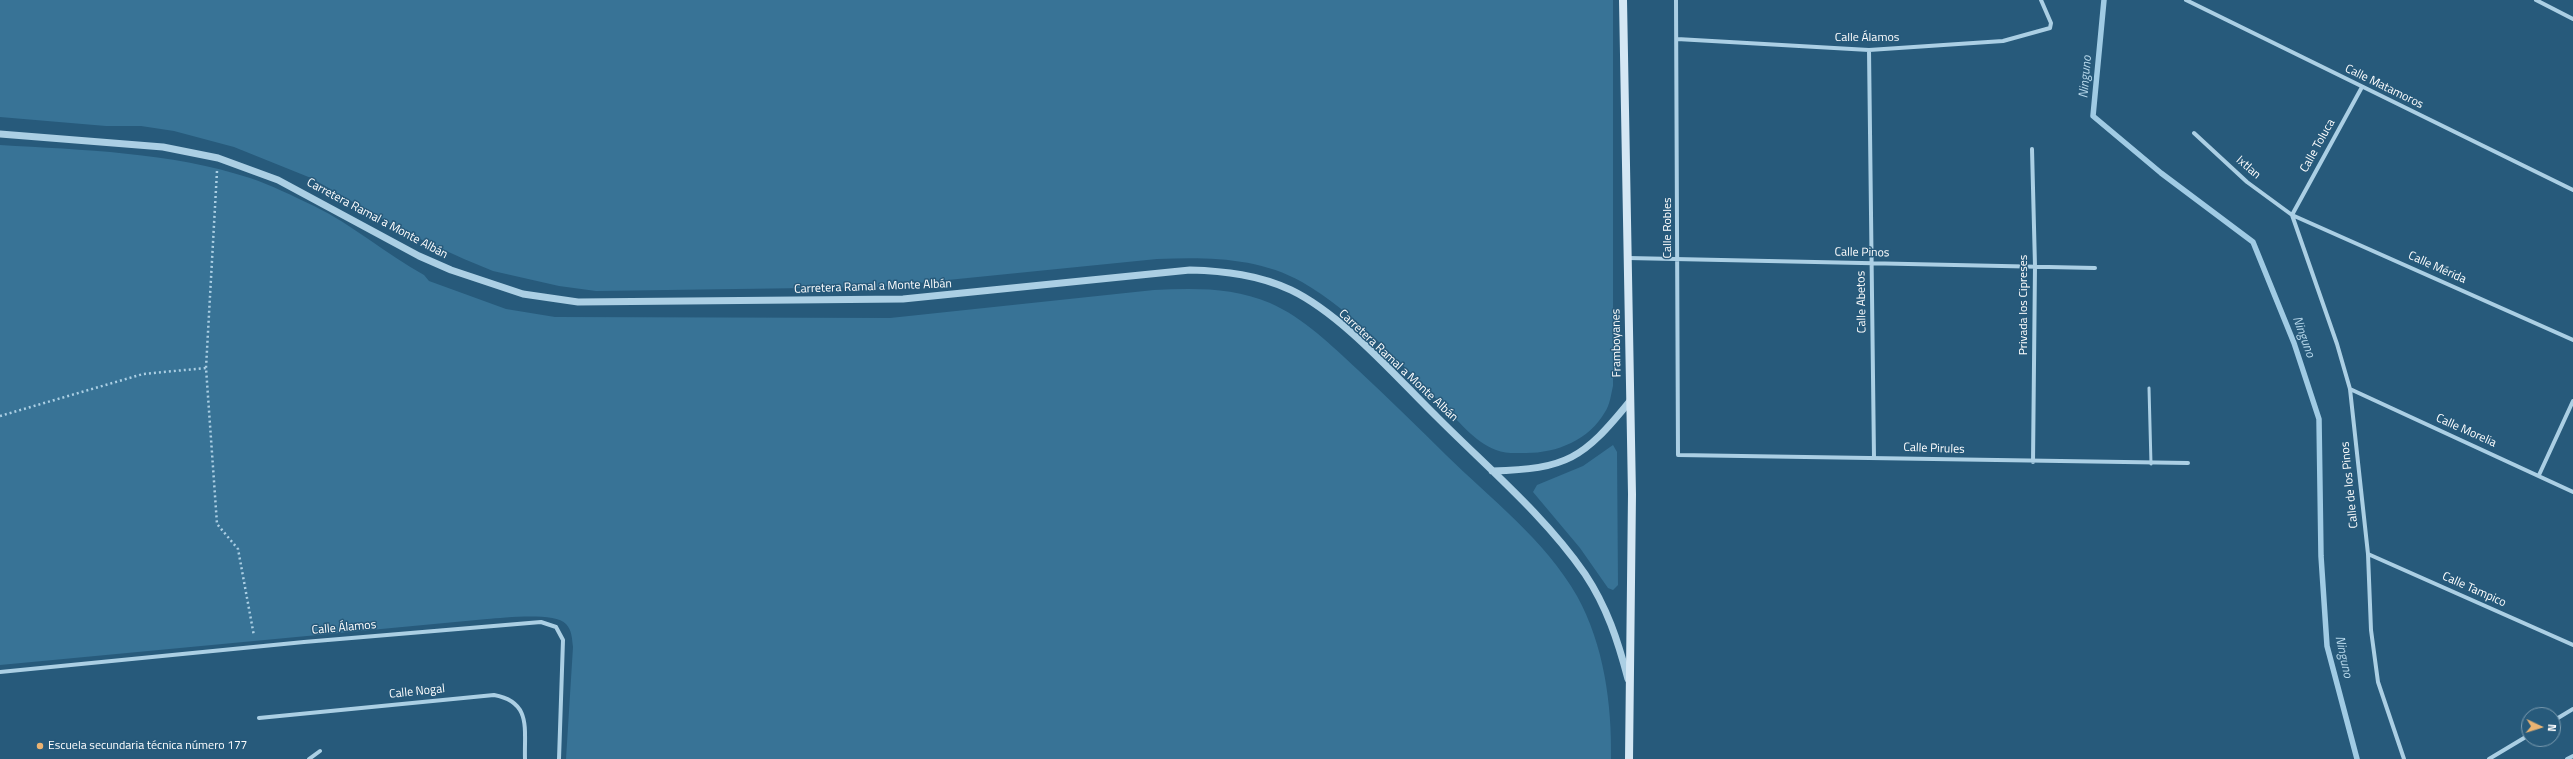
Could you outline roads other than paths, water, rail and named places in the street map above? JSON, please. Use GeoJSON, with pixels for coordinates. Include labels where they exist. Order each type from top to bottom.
{"type":"FeatureCollection","features":[{"type":"Feature","properties":{"kind":"main road","name":"Framboyanes"},"geometry":{"type":"LineString","coordinates":[[1623,0],[1630,401],[1629,759]]}},
{"type":"Feature","properties":{"kind":"street","name":"Calle Robles"},"geometry":{"type":"LineString","coordinates":[[1676,0],[1679,260],[1678,455]]}},
{"type":"Feature","properties":{"kind":"street","name":"Calle Álamos"},"geometry":{"type":"LineString","coordinates":[[1677,39],[1869,50],[2003,41],[2043,32],[2050,28],[2051,23],[2041,0]]}},
{"type":"Feature","properties":{"kind":"street","name":"Calle Matamoros"},"geometry":{"type":"LineString","coordinates":[[2186,0],[2362,88],[2573,190]]}},
{"type":"Feature","properties":{"kind":"street"},"geometry":{"type":"LineString","coordinates":[[2536,0],[2573,18]]}},
{"type":"Feature","properties":{"kind":"street","name":"Calle Abetos"},"geometry":{"type":"LineString","coordinates":[[1869,50],[1874,458]]}},
{"type":"Feature","properties":{"kind":"street","name":"Calle Toluca"},"geometry":{"type":"LineString","coordinates":[[2292,215],[2362,88]]}},
{"type":"Feature","properties":{"kind":"street","name":"Ixtlan"},"geometry":{"type":"LineString","coordinates":[[2194,133],[2247,182],[2292,215]]}},
{"type":"Feature","properties":{"kind":"street","name":"Carretera Ramal a Monte Albán"},"geometry":{"type":"LineString","coordinates":[[0,134],[163,147],[218,158],[278,180],[419,256],[451,270],[523,294],[578,302],[902,299],[1190,270],[1213,271],[1251,276],[1292,291],[1328,315],[1374,355],[1542,522],[1585,574],[1609,617],[1630,686]]}},
{"type":"Feature","properties":{"kind":"street","name":"Privada los Cipreses"},"geometry":{"type":"LineString","coordinates":[[2032,149],[2034,266],[2033,462]]}},
{"type":"Feature","properties":{"kind":"street","name":"Calle Mérida"},"geometry":{"type":"LineString","coordinates":[[2292,215],[2573,340]]}},
{"type":"Feature","properties":{"kind":"street","name":"Calle de los Pinos"},"geometry":{"type":"LineString","coordinates":[[2292,215],[2337,344],[2350,389],[2368,554],[2371,630],[2378,682],[2404,759]]}},
{"type":"Feature","properties":{"kind":"street","name":"Calle Pinos"},"geometry":{"type":"LineString","coordinates":[[1628,258],[2095,268]]}},
{"type":"Feature","properties":{"kind":"street","name":"Calle Morelia"},"geometry":{"type":"LineString","coordinates":[[2350,389],[2573,492]]}},
{"type":"Feature","properties":{"kind":"street"},"geometry":{"type":"LineString","coordinates":[[1492,471],[1523,470],[1559,464],[1596,442],[1630,401]]}},
{"type":"Feature","properties":{"kind":"street"},"geometry":{"type":"LineString","coordinates":[[2539,475],[2573,401]]}},
{"type":"Feature","properties":{"kind":"street","name":"Calle Pirules"},"geometry":{"type":"LineString","coordinates":[[1678,455],[2151,464],[2188,463]]}},
{"type":"Feature","properties":{"kind":"street","name":"Calle Tampico"},"geometry":{"type":"LineString","coordinates":[[2368,554],[2573,645]]}},
{"type":"Feature","properties":{"kind":"street","name":"Calle Álamos"},"geometry":{"type":"LineString","coordinates":[[0,672],[494,626],[550,624],[561,632],[565,650],[559,759]]}},
{"type":"Feature","properties":{"kind":"street","name":"Calle Nogal"},"geometry":{"type":"LineString","coordinates":[[260,718],[494,695],[513,700],[523,714],[524,759]]}},
{"type":"Feature","properties":{"kind":"street"},"geometry":{"type":"LineString","coordinates":[[2561,716],[2573,709]]}},
{"type":"Feature","properties":{"kind":"street"},"geometry":{"type":"LineString","coordinates":[[2489,759],[2521,740]]}},
{"type":"Feature","properties":{"kind":"street"},"geometry":{"type":"LineString","coordinates":[[309,759],[320,751]]}},
{"type":"Feature","properties":{"kind":"street"},"geometry":{"type":"LineString","coordinates":[[2567,759],[2573,756]]}},
{"type":"Feature","properties":{"kind":"lane"},"geometry":{"type":"LineString","coordinates":[[2149,388],[2151,464]]}},
{"type":"Feature","properties":{"kind":"waterway","name":"Ninguno"},"geometry":{"type":"LineString","coordinates":[[2104,0],[2093,116],[2161,173],[2253,242],[2294,343],[2319,419],[2321,556],[2327,646],[2357,759]]}},
{"type":"Feature","properties":{"kind":"place","name":"Escuela secundaria técnica número 177"},"geometry":{"type":"Point","coordinates":[40,746]}}]}
